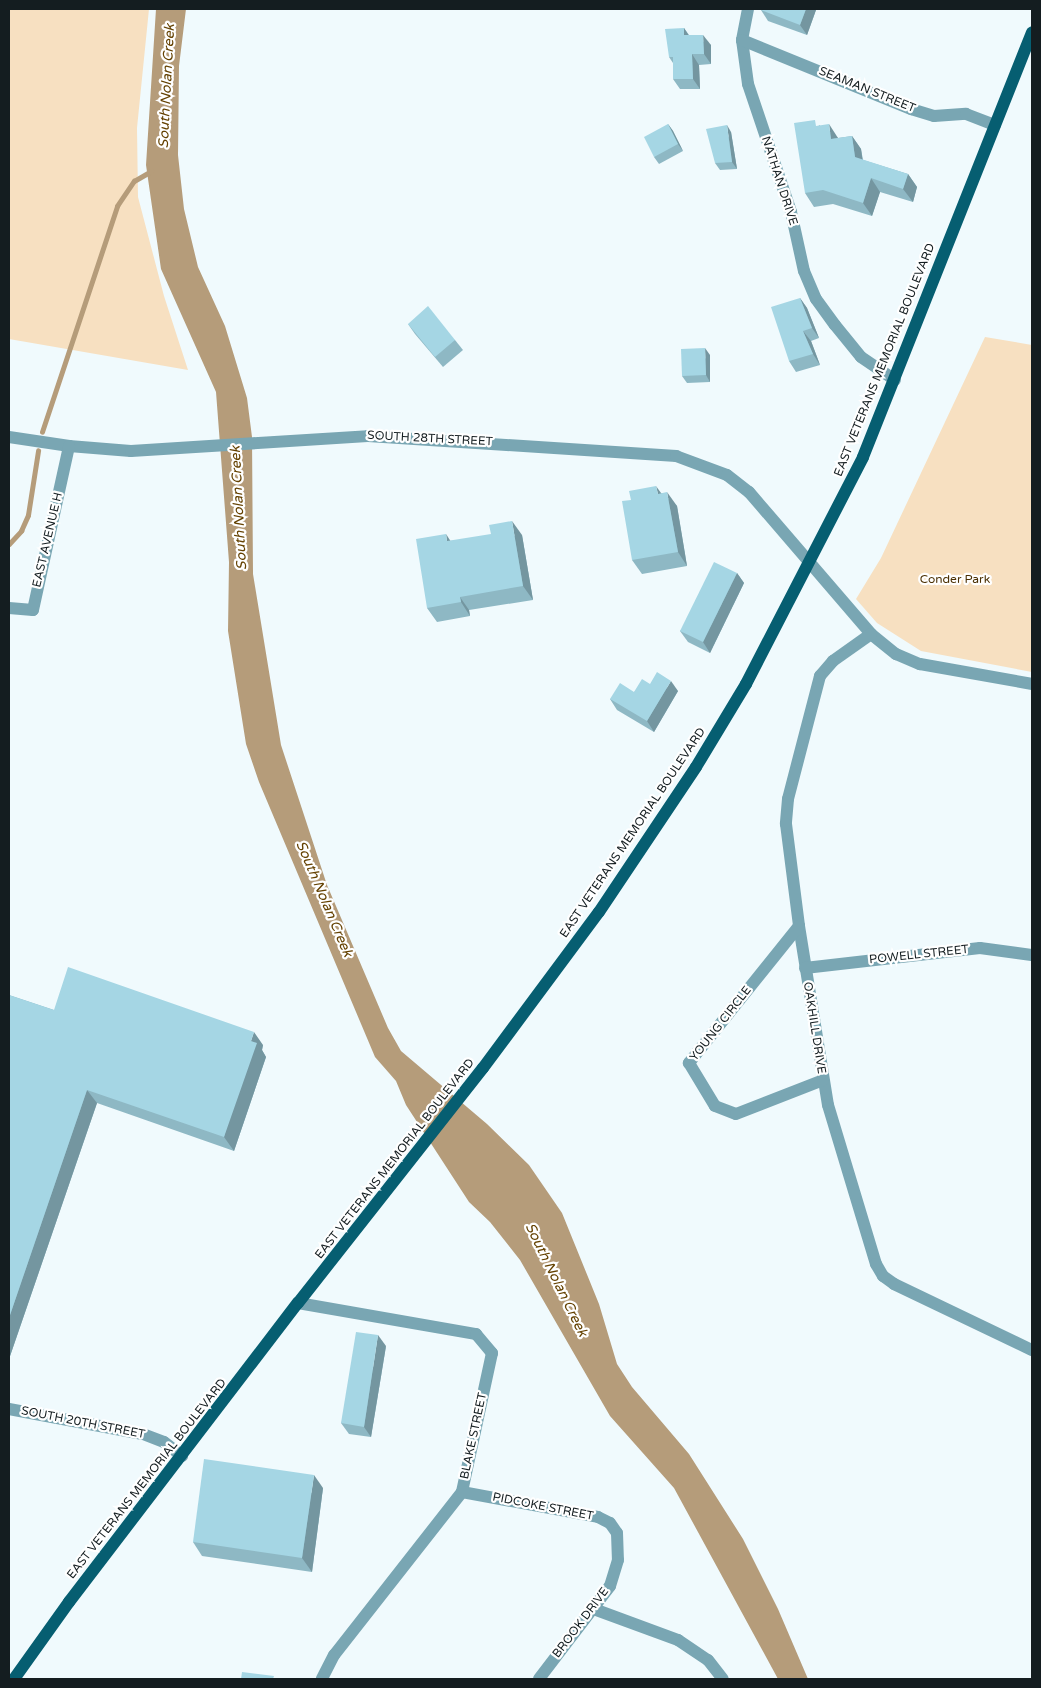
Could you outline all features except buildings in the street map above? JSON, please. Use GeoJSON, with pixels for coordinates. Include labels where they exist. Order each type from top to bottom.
{"type":"FeatureCollection","features":[{"type":"Feature","properties":{"kind":"main road","name":"EAST VETERANS MEMORIAL BOULEVARD"},"geometry":{"type":"LineString","coordinates":[[14,1679],[69,1602],[298,1303],[483,1068],[599,912],[696,767],[746,684],[810,565],[862,457],[895,380],[1032,32]]}},
{"type":"Feature","properties":{"kind":"street","name":"NATHAN DRIVE"},"geometry":{"type":"LineString","coordinates":[[748,9],[742,40],[748,84],[791,212],[804,271],[816,299],[862,357],[895,380]]}},
{"type":"Feature","properties":{"kind":"street","name":"SEAMAN STREET"},"geometry":{"type":"LineString","coordinates":[[742,40],[911,109],[934,116],[966,114],[995,125]]}},
{"type":"Feature","properties":{"kind":"street","name":"SOUTH 28TH STREET"},"geometry":{"type":"LineString","coordinates":[[9,437],[69,446],[131,451],[193,450],[368,436],[676,456],[727,476],[749,492],[871,634],[896,654],[920,664],[1032,684]]}},
{"type":"Feature","properties":{"kind":"street","name":"EAST AVENUE H"},"geometry":{"type":"LineString","coordinates":[[9,608],[32,610],[69,446]]}},
{"type":"Feature","properties":{"kind":"street","name":"OAKHILL DRIVE"},"geometry":{"type":"LineString","coordinates":[[871,634],[833,661],[820,676],[788,799],[786,824],[805,968],[823,1080],[876,1264],[884,1276],[894,1284],[1032,1350]]}},
{"type":"Feature","properties":{"kind":"street","name":"YOUNG CIRCLE"},"geometry":{"type":"LineString","coordinates":[[799,926],[689,1063],[715,1106],[736,1114],[823,1080]]}},
{"type":"Feature","properties":{"kind":"street","name":"POWELL STREET"},"geometry":{"type":"LineString","coordinates":[[805,968],[980,948],[1032,955]]}},
{"type":"Feature","properties":{"kind":"street","name":"BLAKE STREET"},"geometry":{"type":"LineString","coordinates":[[298,1303],[476,1334],[492,1353],[462,1492],[334,1655],[322,1679]]}},
{"type":"Feature","properties":{"kind":"street","name":"SOUTH 20TH STREET"},"geometry":{"type":"LineString","coordinates":[[9,1409],[143,1434],[164,1442],[182,1456]]}},
{"type":"Feature","properties":{"kind":"street","name":"PIDCOKE STREET"},"geometry":{"type":"LineString","coordinates":[[462,1492],[598,1517],[610,1523],[617,1533]]}},
{"type":"Feature","properties":{"kind":"street","name":"BROOK DRIVE"},"geometry":{"type":"LineString","coordinates":[[538,1679],[591,1608],[610,1586],[618,1560],[617,1533]]}},
{"type":"Feature","properties":{"kind":"street"},"geometry":{"type":"LineString","coordinates":[[591,1608],[678,1640],[708,1660],[723,1679]]}},
{"type":"Feature","properties":{"kind":"green space"},"geometry":{"type":"Polygon","coordinates":[[[9,9],[149,9],[137,128],[138,197],[164,296],[188,370],[9,339],[9,9]]]}},
{"type":"Feature","properties":{"kind":"green space","name":"Conder Park"},"geometry":{"type":"Polygon","coordinates":[[[985,337],[1032,345],[1032,672],[921,651],[877,623],[856,599],[881,558],[985,337]]]}},
{"type":"Feature","properties":{"kind":"water","name":"South Nolan Creek"},"geometry":{"type":"Polygon","coordinates":[[[156,9],[186,9],[179,66],[178,155],[184,209],[198,267],[225,326],[247,398],[252,437],[253,574],[281,745],[327,885],[388,1028],[401,1051],[487,1124],[529,1165],[562,1213],[599,1304],[617,1364],[632,1387],[689,1454],[743,1539],[778,1609],[808,1679],[778,1679],[674,1488],[610,1416],[520,1260],[490,1222],[469,1202],[406,1105],[396,1081],[375,1057],[259,782],[246,744],[228,631],[229,562],[216,392],[161,269],[146,165],[156,9]]]}},
{"type":"Feature","properties":{"kind":"waterway"},"geometry":{"type":"LineString","coordinates":[[42,432],[117,206],[134,181],[151,171]]}},
{"type":"Feature","properties":{"kind":"waterway"},"geometry":{"type":"LineString","coordinates":[[9,544],[21,531],[28,515],[38,451]]}}]}
